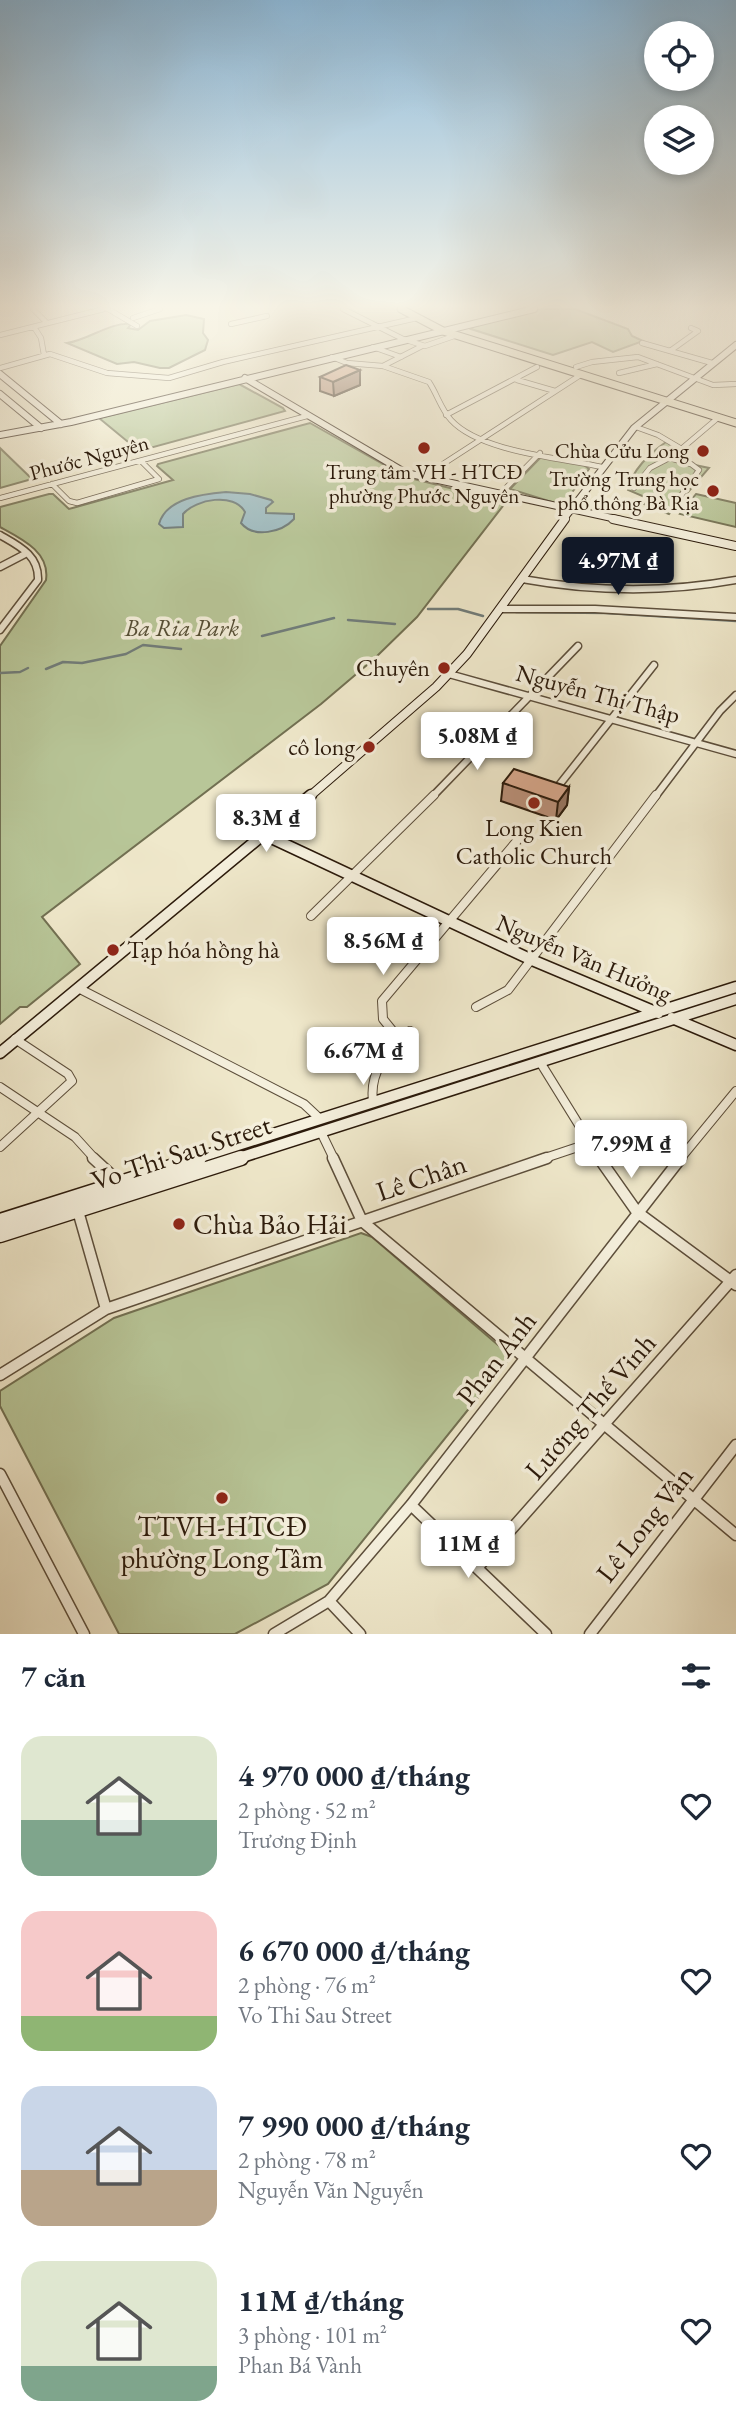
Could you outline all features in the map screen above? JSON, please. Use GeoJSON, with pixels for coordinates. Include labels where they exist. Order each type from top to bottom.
{"type":"FeatureCollection","features":[{"type":"Feature","properties":{"kind":"main road"},"geometry":{"type":"LineString","coordinates":[[622,385],[736,420]]}},
{"type":"Feature","properties":{"kind":"main road"},"geometry":{"type":"LineString","coordinates":[[630,385],[736,420]]}},
{"type":"Feature","properties":{"kind":"street"},"geometry":{"type":"LineString","coordinates":[[14,385],[61,424]]}},
{"type":"Feature","properties":{"kind":"street"},"geometry":{"type":"LineString","coordinates":[[0,435],[61,424],[216,385]]}},
{"type":"Feature","properties":{"kind":"street"},"geometry":{"type":"LineString","coordinates":[[257,385],[395,468],[499,495],[736,546]]}},
{"type":"Feature","properties":{"kind":"street"},"geometry":{"type":"LineString","coordinates":[[431,385],[446,415],[460,428],[481,439],[602,467]]}},
{"type":"Feature","properties":{"kind":"street"},"geometry":{"type":"LineString","coordinates":[[446,415],[506,385]]}},
{"type":"Feature","properties":{"kind":"street"},"geometry":{"type":"LineString","coordinates":[[535,385],[555,391]]}},
{"type":"Feature","properties":{"kind":"street"},"geometry":{"type":"LineString","coordinates":[[423,477],[564,385]]}},
{"type":"Feature","properties":{"kind":"street"},"geometry":{"type":"LineString","coordinates":[[0,1053],[265,835],[449,674],[500,609],[602,467],[635,427],[684,385]]}},
{"type":"Feature","properties":{"kind":"street"},"geometry":{"type":"LineString","coordinates":[[0,394],[4,401],[41,428]]}},
{"type":"Feature","properties":{"kind":"street","name":"Phước Nguyên"},"geometry":{"type":"LineString","coordinates":[[0,499],[307,416]]}},
{"type":"Feature","properties":{"kind":"street"},"geometry":{"type":"LineString","coordinates":[[634,488],[641,475],[663,459],[673,456],[719,417]]}},
{"type":"Feature","properties":{"kind":"street"},"geometry":{"type":"LineString","coordinates":[[635,427],[658,435],[680,448]]}},
{"type":"Feature","properties":{"kind":"street"},"geometry":{"type":"LineString","coordinates":[[499,495],[540,453]]}},
{"type":"Feature","properties":{"kind":"street"},"geometry":{"type":"LineString","coordinates":[[673,456],[673,459],[694,465],[699,470],[678,500]]}},
{"type":"Feature","properties":{"kind":"street"},"geometry":{"type":"LineString","coordinates":[[52,484],[69,500],[77,503],[159,479],[141,461]]}},
{"type":"Feature","properties":{"kind":"street"},"geometry":{"type":"LineString","coordinates":[[0,535],[36,560],[39,571],[38,580],[0,630]]}},
{"type":"Feature","properties":{"kind":"street"},"geometry":{"type":"LineString","coordinates":[[0,567],[27,553]]}},
{"type":"Feature","properties":{"kind":"street"},"geometry":{"type":"LineString","coordinates":[[522,579],[592,589],[684,587],[736,580]]}},
{"type":"Feature","properties":{"kind":"street"},"geometry":{"type":"LineString","coordinates":[[500,609],[595,609],[736,617]]}},
{"type":"Feature","properties":{"kind":"street"},"geometry":{"type":"LineString","coordinates":[[311,916],[532,696],[578,646]]}},
{"type":"Feature","properties":{"kind":"street"},"geometry":{"type":"LineString","coordinates":[[556,789],[654,665]]}},
{"type":"Feature","properties":{"kind":"street","name":"Nguyễn Thị Thập"},"geometry":{"type":"LineString","coordinates":[[449,674],[736,754]]}},
{"type":"Feature","properties":{"kind":"street"},"geometry":{"type":"LineString","coordinates":[[476,1007],[501,996],[532,960],[720,711],[736,695]]}},
{"type":"Feature","properties":{"kind":"street"},"geometry":{"type":"LineString","coordinates":[[400,1040],[383,1019],[382,1001],[527,829]]}},
{"type":"Feature","properties":{"kind":"street","name":"Nguyễn Văn Hưởng"},"geometry":{"type":"LineString","coordinates":[[265,835],[532,960],[736,1045]]}},
{"type":"Feature","properties":{"kind":"street","name":"Vo Thi Sau Street"},"geometry":{"type":"LineString","coordinates":[[0,1221],[118,1181],[736,986]]}},
{"type":"Feature","properties":{"kind":"street"},"geometry":{"type":"LineString","coordinates":[[78,988],[304,1104],[319,1118]]}},
{"type":"Feature","properties":{"kind":"street","name":"Vo Thi Sau Street"},"geometry":{"type":"LineString","coordinates":[[0,1236],[736,999]]}},
{"type":"Feature","properties":{"kind":"street"},"geometry":{"type":"LineString","coordinates":[[373,1101],[370,1087],[374,1071],[410,1031]]}},
{"type":"Feature","properties":{"kind":"street"},"geometry":{"type":"LineString","coordinates":[[0,1147],[69,1086],[72,1077],[16,1040]]}},
{"type":"Feature","properties":{"kind":"street"},"geometry":{"type":"LineString","coordinates":[[540,1062],[615,1183],[637,1212],[734,1280]]}},
{"type":"Feature","properties":{"kind":"street"},"geometry":{"type":"LineString","coordinates":[[0,1087],[75,1136],[118,1181]]}},
{"type":"Feature","properties":{"kind":"street","name":"Phan Anh"},"geometry":{"type":"LineString","coordinates":[[274,1634],[329,1601],[411,1505],[637,1212],[736,1091]]}},
{"type":"Feature","properties":{"kind":"street"},"geometry":{"type":"LineString","coordinates":[[320,1132],[362,1221],[736,1535]]}},
{"type":"Feature","properties":{"kind":"street","name":"Lê Chân"},"geometry":{"type":"LineString","coordinates":[[0,1375],[106,1309],[590,1143]]}},
{"type":"Feature","properties":{"kind":"street"},"geometry":{"type":"LineString","coordinates":[[78,1211],[106,1309]]}},
{"type":"Feature","properties":{"kind":"street","name":"Lương Thế Vinh"},"geometry":{"type":"LineString","coordinates":[[478,1567],[734,1280]]}},
{"type":"Feature","properties":{"kind":"street","name":"Lê Long Vân"},"geometry":{"type":"LineString","coordinates":[[590,1634],[736,1445]]}},
{"type":"Feature","properties":{"kind":"street"},"geometry":{"type":"LineString","coordinates":[[0,1474],[84,1634]]}},
{"type":"Feature","properties":{"kind":"street"},"geometry":{"type":"LineString","coordinates":[[411,1505],[546,1634]]}},
{"type":"Feature","properties":{"kind":"street"},"geometry":{"type":"LineString","coordinates":[[329,1601],[360,1634]]}},
{"type":"Feature","properties":{"kind":"green space"},"geometry":{"type":"Polygon","coordinates":[[[234,385],[241,385],[285,411],[139,451],[99,418],[234,385]]]}},
{"type":"Feature","properties":{"kind":"green space","name":"Ba Ria Park"},"geometry":{"type":"Polygon","coordinates":[[[310,423],[406,477],[506,502],[417,617],[374,659],[321,704],[42,917],[80,964],[27,1007],[20,1007],[0,1024],[0,646],[46,580],[46,570],[44,562],[33,548],[0,527],[0,507],[53,494],[69,509],[173,480],[158,464],[310,423]]]}},
{"type":"Feature","properties":{"kind":"green space"},"geometry":{"type":"Polygon","coordinates":[[[666,442],[677,449],[666,459],[709,468],[669,514],[644,504],[652,500],[628,490],[642,463],[666,442]]]}},
{"type":"Feature","properties":{"kind":"green space"},"geometry":{"type":"Polygon","coordinates":[[[0,448],[32,479],[0,488],[0,448]]]}},
{"type":"Feature","properties":{"kind":"green space"},"geometry":{"type":"Polygon","coordinates":[[[542,456],[584,465],[589,469],[565,502],[555,503],[510,489],[542,456]]]}},
{"type":"Feature","properties":{"kind":"green space"},"geometry":{"type":"Polygon","coordinates":[[[696,494],[736,503],[736,527],[680,514],[696,494]]]}},
{"type":"Feature","properties":{"kind":"green space","name":"TTVH-HTCĐ phường Long Tâm"},"geometry":{"type":"Polygon","coordinates":[[[361,1233],[372,1237],[505,1351],[508,1360],[328,1584],[235,1634],[119,1634],[0,1406],[0,1391],[114,1318],[361,1233]]]}},
{"type":"Feature","properties":{"kind":"water"},"geometry":{"type":"Polygon","coordinates":[[[226,492],[250,494],[271,500],[273,502],[266,508],[266,513],[294,514],[294,519],[275,530],[253,531],[241,523],[245,512],[240,506],[224,500],[215,500],[197,505],[183,514],[183,527],[164,528],[159,524],[169,508],[177,503],[197,496],[226,492]]]}},
{"type":"Feature","properties":{"kind":"building"},"geometry":{"type":"Polygon","coordinates":[[[514,769],[569,787],[558,802],[503,783],[514,769]]]}},
{"type":"Feature","properties":{"kind":"waterway"},"geometry":{"type":"LineString","coordinates":[[428,609],[458,609],[483,616]]}},
{"type":"Feature","properties":{"kind":"waterway"},"geometry":{"type":"LineString","coordinates":[[516,612],[606,613],[736,621]]}},
{"type":"Feature","properties":{"kind":"waterway"},"geometry":{"type":"LineString","coordinates":[[262,636],[334,618]]}},
{"type":"Feature","properties":{"kind":"waterway"},"geometry":{"type":"LineString","coordinates":[[348,620],[395,624]]}},
{"type":"Feature","properties":{"kind":"waterway"},"geometry":{"type":"LineString","coordinates":[[46,669],[63,662],[82,663],[126,654],[143,645],[181,649]]}},
{"type":"Feature","properties":{"kind":"waterway"},"geometry":{"type":"LineString","coordinates":[[0,673],[20,672],[28,668]]}},
{"type":"Feature","properties":{"kind":"place","name":"Trung tâm VH - HTCĐ phường Phước Nguyên"},"geometry":{"type":"Point","coordinates":[424,448]}},
{"type":"Feature","properties":{"kind":"place","name":"Chùa Cửu Long"},"geometry":{"type":"Point","coordinates":[703,451]}},
{"type":"Feature","properties":{"kind":"place","name":"Trường Trung học phổ thông Bà Rịa"},"geometry":{"type":"Point","coordinates":[713,491]}},
{"type":"Feature","properties":{"kind":"place","name":"Chuyên"},"geometry":{"type":"Point","coordinates":[444,668]}},
{"type":"Feature","properties":{"kind":"place","name":"cô long"},"geometry":{"type":"Point","coordinates":[369,747]}},
{"type":"Feature","properties":{"kind":"place","name":"Long Kien Catholic Church"},"geometry":{"type":"Point","coordinates":[534,803]}},
{"type":"Feature","properties":{"kind":"place","name":"Tạp hóa hồng hà"},"geometry":{"type":"Point","coordinates":[113,950]}},
{"type":"Feature","properties":{"kind":"place","name":"Chùa Bảo Hải"},"geometry":{"type":"Point","coordinates":[179,1224]}},
{"type":"Feature","properties":{"kind":"place","name":"TTVH-HTCĐ phường Long Tâm"},"geometry":{"type":"Point","coordinates":[222,1498]}}]}
